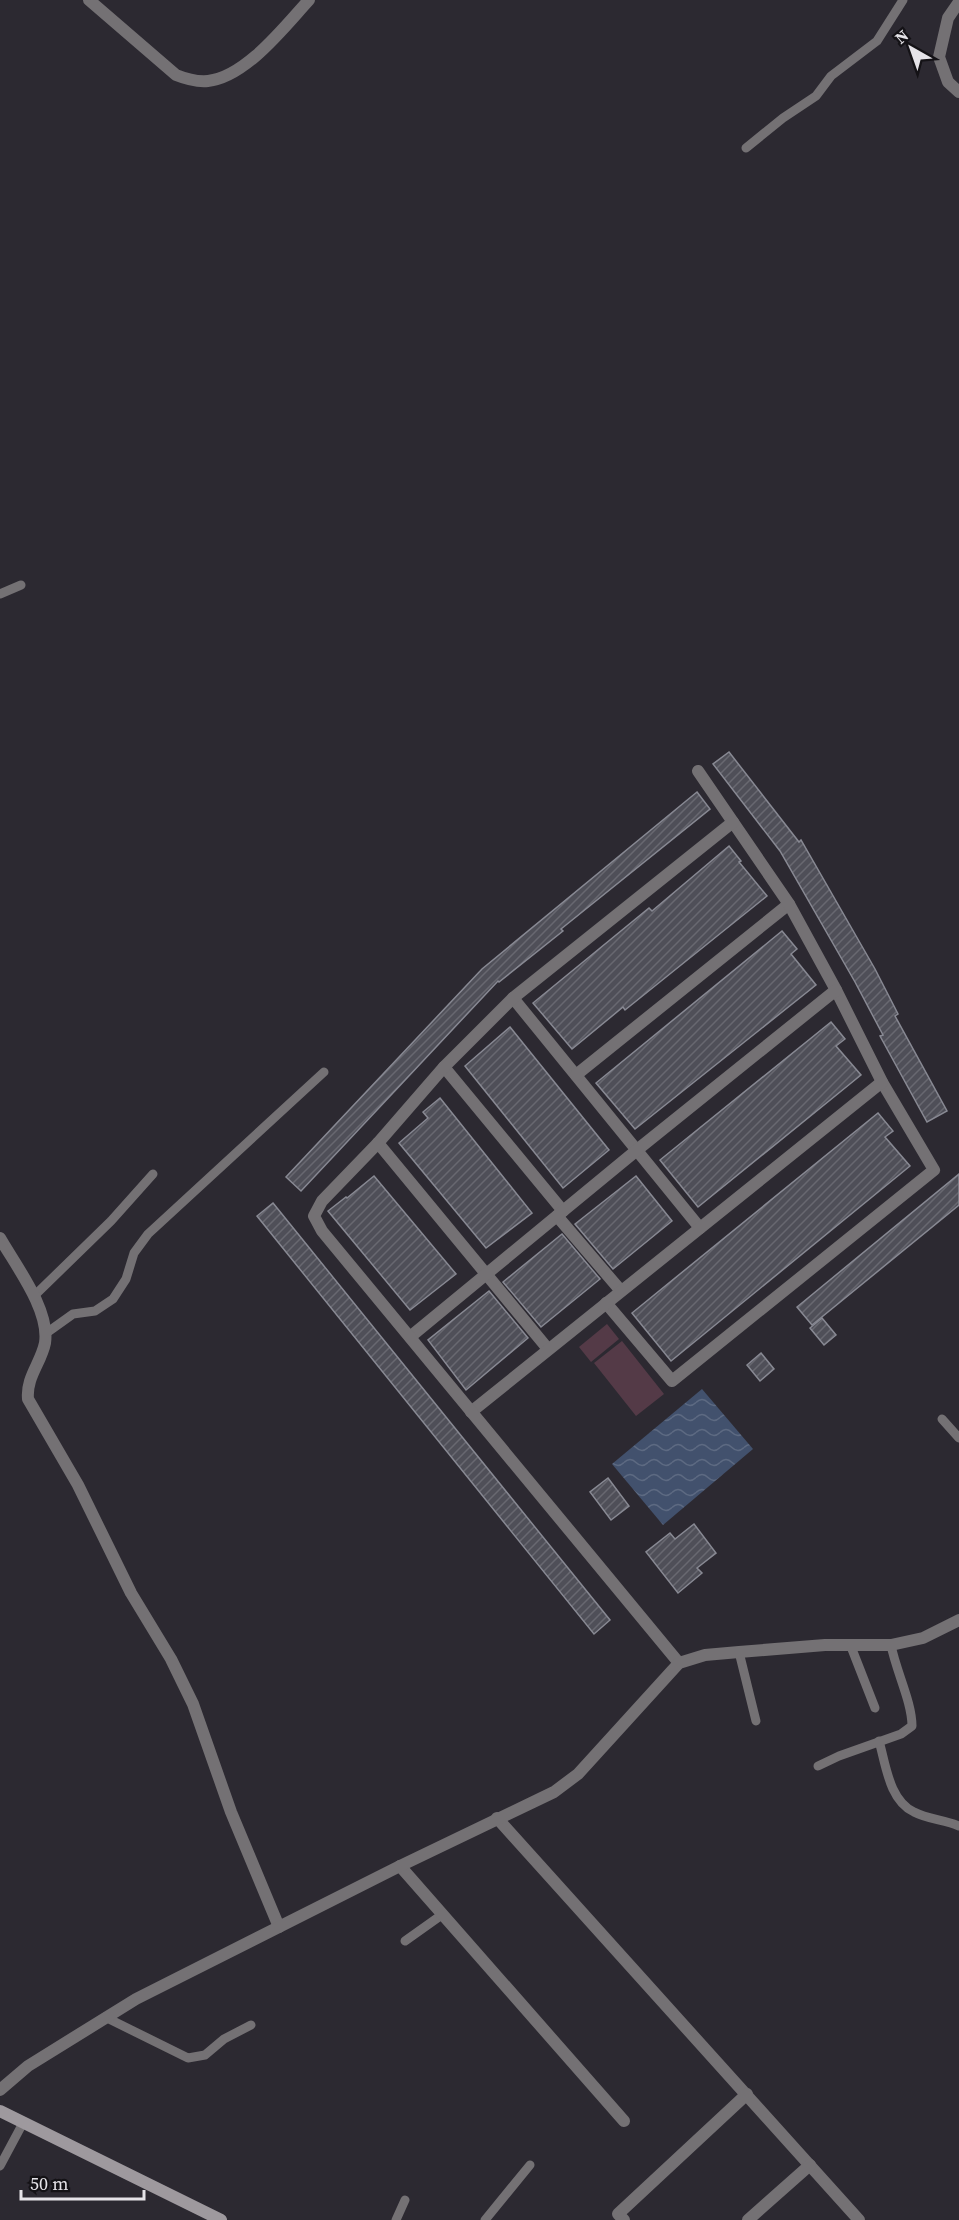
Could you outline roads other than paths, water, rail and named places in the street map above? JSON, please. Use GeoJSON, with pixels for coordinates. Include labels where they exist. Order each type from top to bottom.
{"type":"FeatureCollection","features":[{"type":"Feature","properties":{"kind":"main road"},"geometry":{"type":"LineString","coordinates":[[0,2111],[221,2220]]}},
{"type":"Feature","properties":{"kind":"street"},"geometry":{"type":"LineString","coordinates":[[89,0],[176,75],[188,80],[208,81],[228,76],[250,60],[309,0]]}},
{"type":"Feature","properties":{"kind":"street"},"geometry":{"type":"LineString","coordinates":[[959,3],[948,18],[939,57],[948,82],[959,92]]}},
{"type":"Feature","properties":{"kind":"street"},"geometry":{"type":"LineString","coordinates":[[606,1303],[672,1381],[934,1170],[882,1082],[836,990],[789,904],[698,771]]}},
{"type":"Feature","properties":{"kind":"street"},"geometry":{"type":"LineString","coordinates":[[680,1663],[322,1231],[315,1216],[322,1201],[378,1143],[444,1067],[513,998],[733,822]]}},
{"type":"Feature","properties":{"kind":"street"},"geometry":{"type":"LineString","coordinates":[[576,1075],[789,904]]}},
{"type":"Feature","properties":{"kind":"street"},"geometry":{"type":"LineString","coordinates":[[410,1337],[836,990]]}},
{"type":"Feature","properties":{"kind":"street"},"geometry":{"type":"LineString","coordinates":[[513,998],[700,1228]]}},
{"type":"Feature","properties":{"kind":"street"},"geometry":{"type":"LineString","coordinates":[[444,1067],[621,1291]]}},
{"type":"Feature","properties":{"kind":"street"},"geometry":{"type":"LineString","coordinates":[[471,1412],[882,1082]]}},
{"type":"Feature","properties":{"kind":"street"},"geometry":{"type":"LineString","coordinates":[[378,1143],[548,1349]]}},
{"type":"Feature","properties":{"kind":"street"},"geometry":{"type":"LineString","coordinates":[[0,1238],[34,1296],[45,1327],[45,1342],[31,1374],[27,1389],[28,1399],[78,1485],[131,1593],[171,1659],[193,1704],[231,1812],[279,1927]]}},
{"type":"Feature","properties":{"kind":"street"},"geometry":{"type":"LineString","coordinates":[[0,2090],[28,2066],[136,1999],[400,1866],[554,1792],[578,1774],[680,1663],[705,1654],[850,1644],[891,1645],[923,1638],[959,1620]]}},
{"type":"Feature","properties":{"kind":"street"},"geometry":{"type":"LineString","coordinates":[[498,1818],[860,2220]]}},
{"type":"Feature","properties":{"kind":"street"},"geometry":{"type":"LineString","coordinates":[[400,1866],[624,2121]]}},
{"type":"Feature","properties":{"kind":"street"},"geometry":{"type":"LineString","coordinates":[[624,2220],[618,2214],[747,2094]]}},
{"type":"Feature","properties":{"kind":"street"},"geometry":{"type":"LineString","coordinates":[[748,2220],[810,2165]]}},
{"type":"Feature","properties":{"kind":"lane"},"geometry":{"type":"LineString","coordinates":[[746,148],[783,118],[816,96],[831,76],[877,41],[903,0]]}},
{"type":"Feature","properties":{"kind":"lane"},"geometry":{"type":"LineString","coordinates":[[0,594],[21,585]]}},
{"type":"Feature","properties":{"kind":"lane"},"geometry":{"type":"LineString","coordinates":[[45,1334],[72,1314],[95,1311],[113,1299],[126,1279],[134,1253],[148,1234],[324,1072]]}},
{"type":"Feature","properties":{"kind":"lane"},"geometry":{"type":"LineString","coordinates":[[34,1296],[111,1221],[153,1174]]}},
{"type":"Feature","properties":{"kind":"lane"},"geometry":{"type":"LineString","coordinates":[[942,1419],[959,1438]]}},
{"type":"Feature","properties":{"kind":"lane"},"geometry":{"type":"LineString","coordinates":[[850,1644],[875,1708]]}},
{"type":"Feature","properties":{"kind":"lane"},"geometry":{"type":"LineString","coordinates":[[818,1767],[839,1756],[901,1734],[912,1726],[912,1713],[891,1645]]}},
{"type":"Feature","properties":{"kind":"lane"},"geometry":{"type":"LineString","coordinates":[[739,1652],[756,1721]]}},
{"type":"Feature","properties":{"kind":"lane"},"geometry":{"type":"LineString","coordinates":[[879,1742],[892,1786],[903,1804],[914,1812],[959,1826]]}},
{"type":"Feature","properties":{"kind":"lane"},"geometry":{"type":"LineString","coordinates":[[405,1941],[443,1914]]}},
{"type":"Feature","properties":{"kind":"lane"},"geometry":{"type":"LineString","coordinates":[[105,2017],[188,2058],[205,2055],[224,2039],[251,2025]]}},
{"type":"Feature","properties":{"kind":"lane"},"geometry":{"type":"LineString","coordinates":[[0,2166],[23,2123]]}},
{"type":"Feature","properties":{"kind":"lane"},"geometry":{"type":"LineString","coordinates":[[485,2220],[530,2165]]}},
{"type":"Feature","properties":{"kind":"lane"},"geometry":{"type":"LineString","coordinates":[[396,2220],[405,2200]]}},
{"type":"Feature","properties":{"kind":"water"},"geometry":{"type":"Polygon","coordinates":[[[702,1389],[753,1449],[663,1525],[612,1464],[702,1389]]]}}]}
